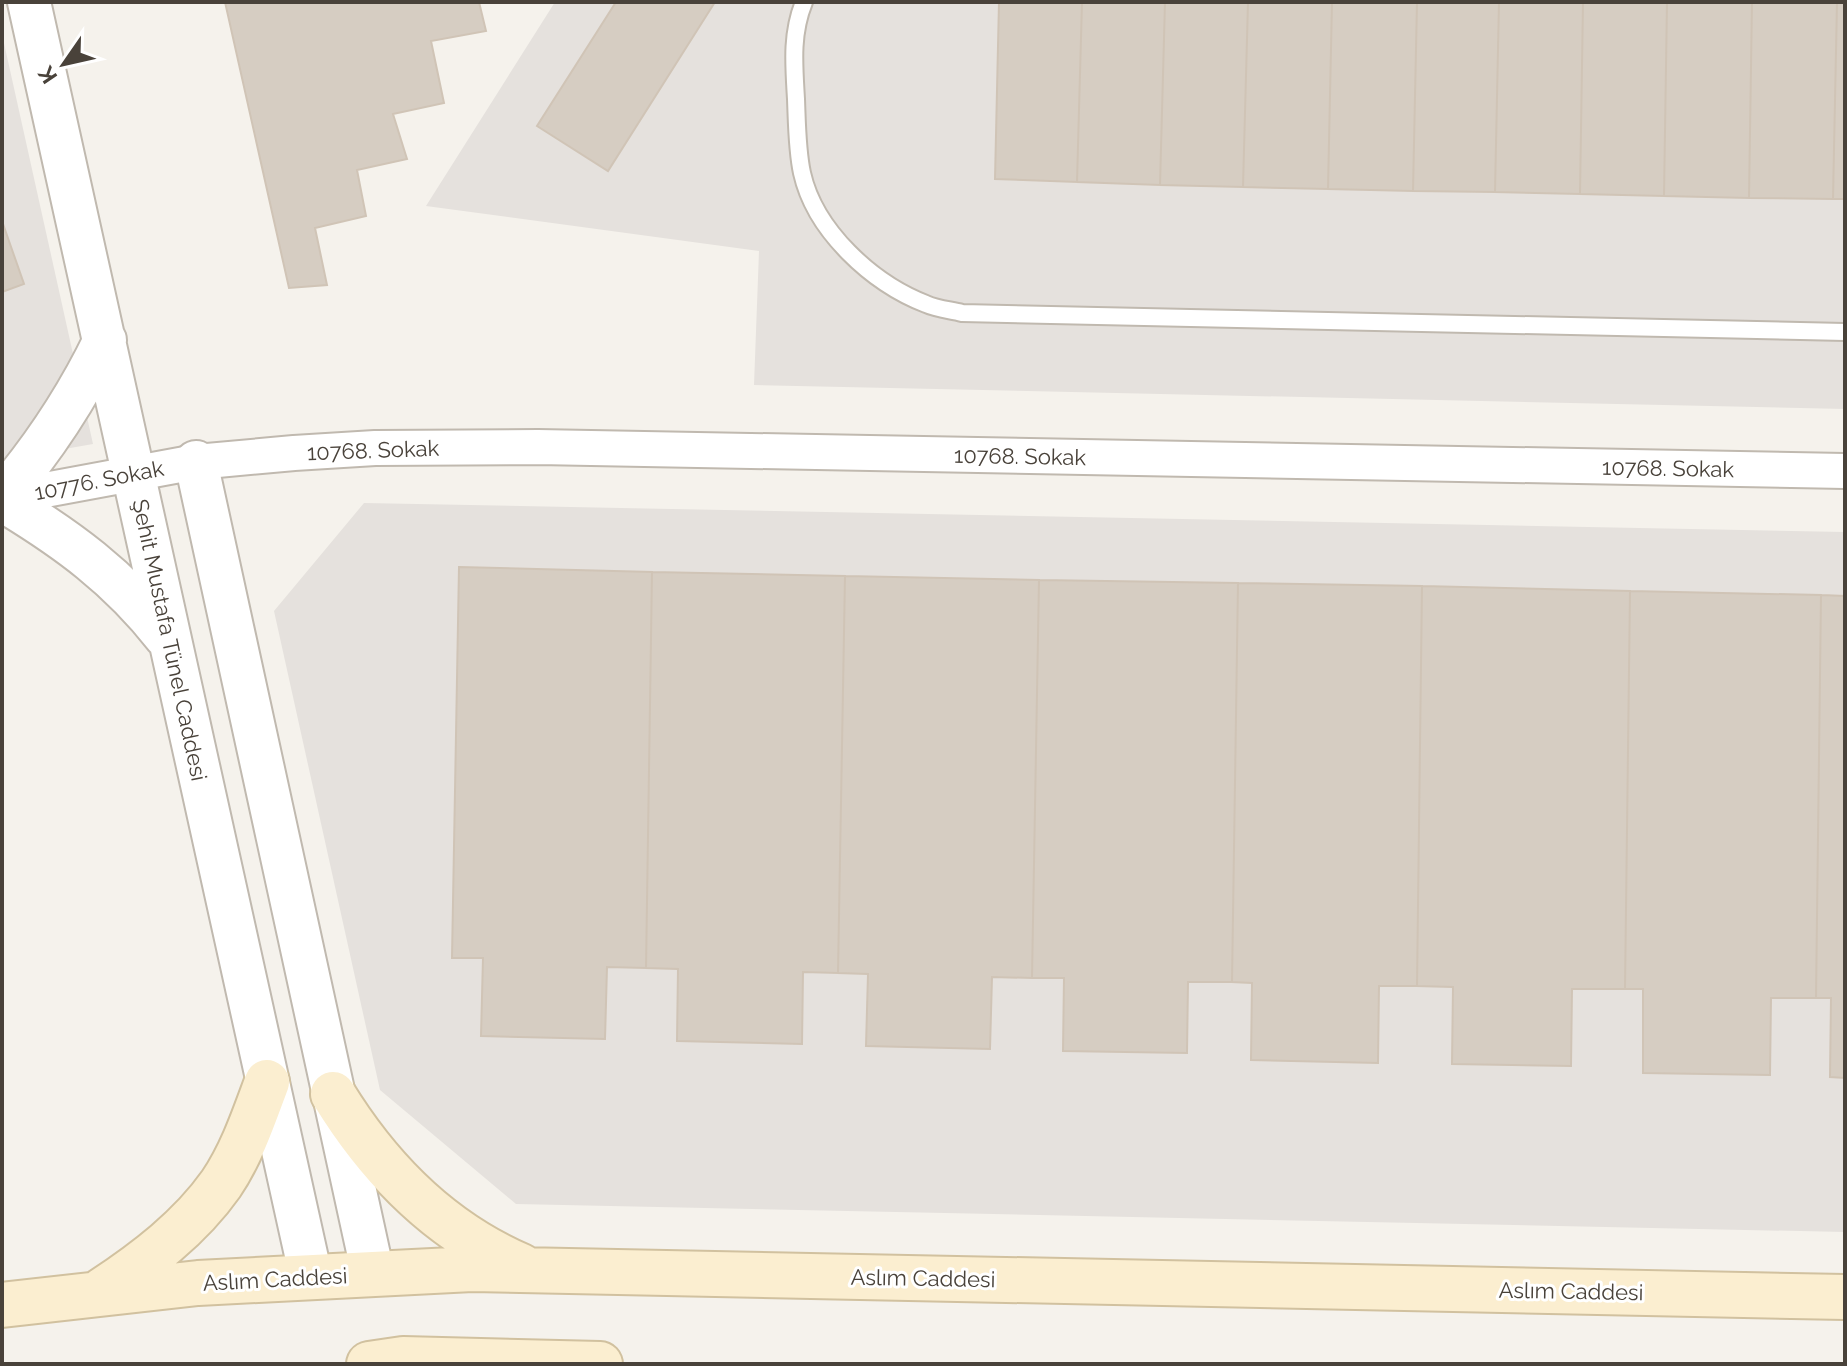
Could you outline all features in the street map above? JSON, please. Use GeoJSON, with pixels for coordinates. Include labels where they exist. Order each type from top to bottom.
{"type":"FeatureCollection","features":[{"type":"Feature","properties":{"kind":"main road"},"geometry":{"type":"LineString","coordinates":[[96,1295],[134,1269],[197,1213],[220,1184],[237,1155],[267,1082]]}},
{"type":"Feature","properties":{"kind":"main road"},"geometry":{"type":"LineString","coordinates":[[333,1094],[374,1153],[427,1208],[474,1243],[531,1270]]}},
{"type":"Feature","properties":{"kind":"main road","name":"Aslım Caddesi"},"geometry":{"type":"LineString","coordinates":[[2,1305],[198,1283],[472,1269],[1845,1297]]}},
{"type":"Feature","properties":{"kind":"main road"},"geometry":{"type":"LineString","coordinates":[[369,1364],[403,1359],[600,1364]]}},
{"type":"Feature","properties":{"kind":"street","name":"Şehit Mustafa Tünel Caddesi"},"geometry":{"type":"LineString","coordinates":[[29,2],[311,1277]]}},
{"type":"Feature","properties":{"kind":"street"},"geometry":{"type":"LineString","coordinates":[[105,340],[63,419],[2,498],[110,576],[139,602],[171,644]]}},
{"type":"Feature","properties":{"kind":"street","name":"10768. Sokak"},"geometry":{"type":"LineString","coordinates":[[196,462],[375,448],[538,447],[1845,471]]}},
{"type":"Feature","properties":{"kind":"street"},"geometry":{"type":"LineString","coordinates":[[196,462],[373,1274]]}},
{"type":"Feature","properties":{"kind":"street","name":"10776. Sokak"},"geometry":{"type":"LineString","coordinates":[[2,498],[196,462]]}},
{"type":"Feature","properties":{"kind":"lane"},"geometry":{"type":"LineString","coordinates":[[804,2],[797,19],[793,51],[796,107],[803,175],[816,209],[836,238],[862,264],[895,290],[928,305],[962,313],[1845,332]]}},
{"type":"Feature","properties":{"kind":"shaded area"},"geometry":{"type":"Polygon","coordinates":[[[555,2],[1845,2],[1845,409],[754,385],[759,251],[426,206],[555,2]]]}},
{"type":"Feature","properties":{"kind":"shaded area"},"geometry":{"type":"Polygon","coordinates":[[[2,34],[93,444],[2,460],[2,34]]]}},
{"type":"Feature","properties":{"kind":"shaded area"},"geometry":{"type":"Polygon","coordinates":[[[364,503],[1845,532],[1845,1232],[516,1204],[380,1090],[274,611],[364,503]]]}},
{"type":"Feature","properties":{"kind":"building"},"geometry":{"type":"Polygon","coordinates":[[[225,2],[479,2],[486,31],[431,41],[444,103],[393,114],[407,159],[357,170],[366,216],[315,228],[327,285],[289,288],[225,2]]]}},
{"type":"Feature","properties":{"kind":"building"},"geometry":{"type":"Polygon","coordinates":[[[616,2],[715,2],[608,171],[537,126],[616,2]]]}},
{"type":"Feature","properties":{"kind":"building"},"geometry":{"type":"Polygon","coordinates":[[[999,2],[1082,2],[1077,182],[995,179],[999,2]]]}},
{"type":"Feature","properties":{"kind":"building"},"geometry":{"type":"Polygon","coordinates":[[[1082,2],[1165,2],[1160,185],[1077,182],[1082,2]]]}},
{"type":"Feature","properties":{"kind":"building"},"geometry":{"type":"Polygon","coordinates":[[[1165,2],[1248,2],[1243,187],[1160,185],[1165,2]]]}},
{"type":"Feature","properties":{"kind":"building"},"geometry":{"type":"Polygon","coordinates":[[[1248,2],[1332,2],[1328,189],[1243,187],[1248,2]]]}},
{"type":"Feature","properties":{"kind":"building"},"geometry":{"type":"Polygon","coordinates":[[[1332,2],[1417,2],[1413,191],[1328,189],[1332,2]]]}},
{"type":"Feature","properties":{"kind":"building"},"geometry":{"type":"Polygon","coordinates":[[[1417,2],[1499,2],[1495,192],[1413,191],[1417,2]]]}},
{"type":"Feature","properties":{"kind":"building"},"geometry":{"type":"Polygon","coordinates":[[[1499,2],[1583,2],[1580,194],[1495,192],[1499,2]]]}},
{"type":"Feature","properties":{"kind":"building"},"geometry":{"type":"Polygon","coordinates":[[[1583,2],[1667,2],[1664,196],[1580,194],[1583,2]]]}},
{"type":"Feature","properties":{"kind":"building"},"geometry":{"type":"Polygon","coordinates":[[[1667,2],[1752,2],[1749,198],[1664,196],[1667,2]]]}},
{"type":"Feature","properties":{"kind":"building"},"geometry":{"type":"Polygon","coordinates":[[[1752,2],[1837,2],[1833,199],[1749,198],[1752,2]]]}},
{"type":"Feature","properties":{"kind":"building"},"geometry":{"type":"Polygon","coordinates":[[[1837,2],[1845,2],[1845,199],[1833,199],[1837,2]]]}},
{"type":"Feature","properties":{"kind":"building"},"geometry":{"type":"Polygon","coordinates":[[[2,221],[24,284],[2,292],[2,221]]]}},
{"type":"Feature","properties":{"kind":"building"},"geometry":{"type":"Polygon","coordinates":[[[459,567],[652,572],[646,968],[607,967],[605,1039],[481,1036],[483,958],[452,958],[459,567]]]}},
{"type":"Feature","properties":{"kind":"building"},"geometry":{"type":"Polygon","coordinates":[[[652,572],[845,576],[838,973],[803,972],[802,1044],[677,1041],[678,969],[646,968],[652,572]]]}},
{"type":"Feature","properties":{"kind":"building"},"geometry":{"type":"Polygon","coordinates":[[[845,576],[1039,580],[1032,978],[992,977],[990,1049],[866,1046],[868,974],[838,973],[845,576]]]}},
{"type":"Feature","properties":{"kind":"building"},"geometry":{"type":"Polygon","coordinates":[[[1039,580],[1238,583],[1232,982],[1188,982],[1187,1053],[1063,1051],[1064,978],[1032,978],[1039,580]]]}},
{"type":"Feature","properties":{"kind":"building"},"geometry":{"type":"Polygon","coordinates":[[[1238,583],[1422,586],[1417,986],[1379,986],[1378,1063],[1251,1060],[1252,983],[1232,982],[1238,583]]]}},
{"type":"Feature","properties":{"kind":"building"},"geometry":{"type":"Polygon","coordinates":[[[1422,586],[1630,591],[1625,989],[1572,989],[1571,1066],[1452,1064],[1453,987],[1417,986],[1422,586]]]}},
{"type":"Feature","properties":{"kind":"building"},"geometry":{"type":"Polygon","coordinates":[[[1630,591],[1821,595],[1816,998],[1771,998],[1770,1075],[1643,1073],[1643,989],[1625,989],[1630,591]]]}},
{"type":"Feature","properties":{"kind":"building"},"geometry":{"type":"Polygon","coordinates":[[[1821,595],[1845,596],[1845,1078],[1830,1077],[1831,998],[1816,998],[1821,595]]]}}]}
